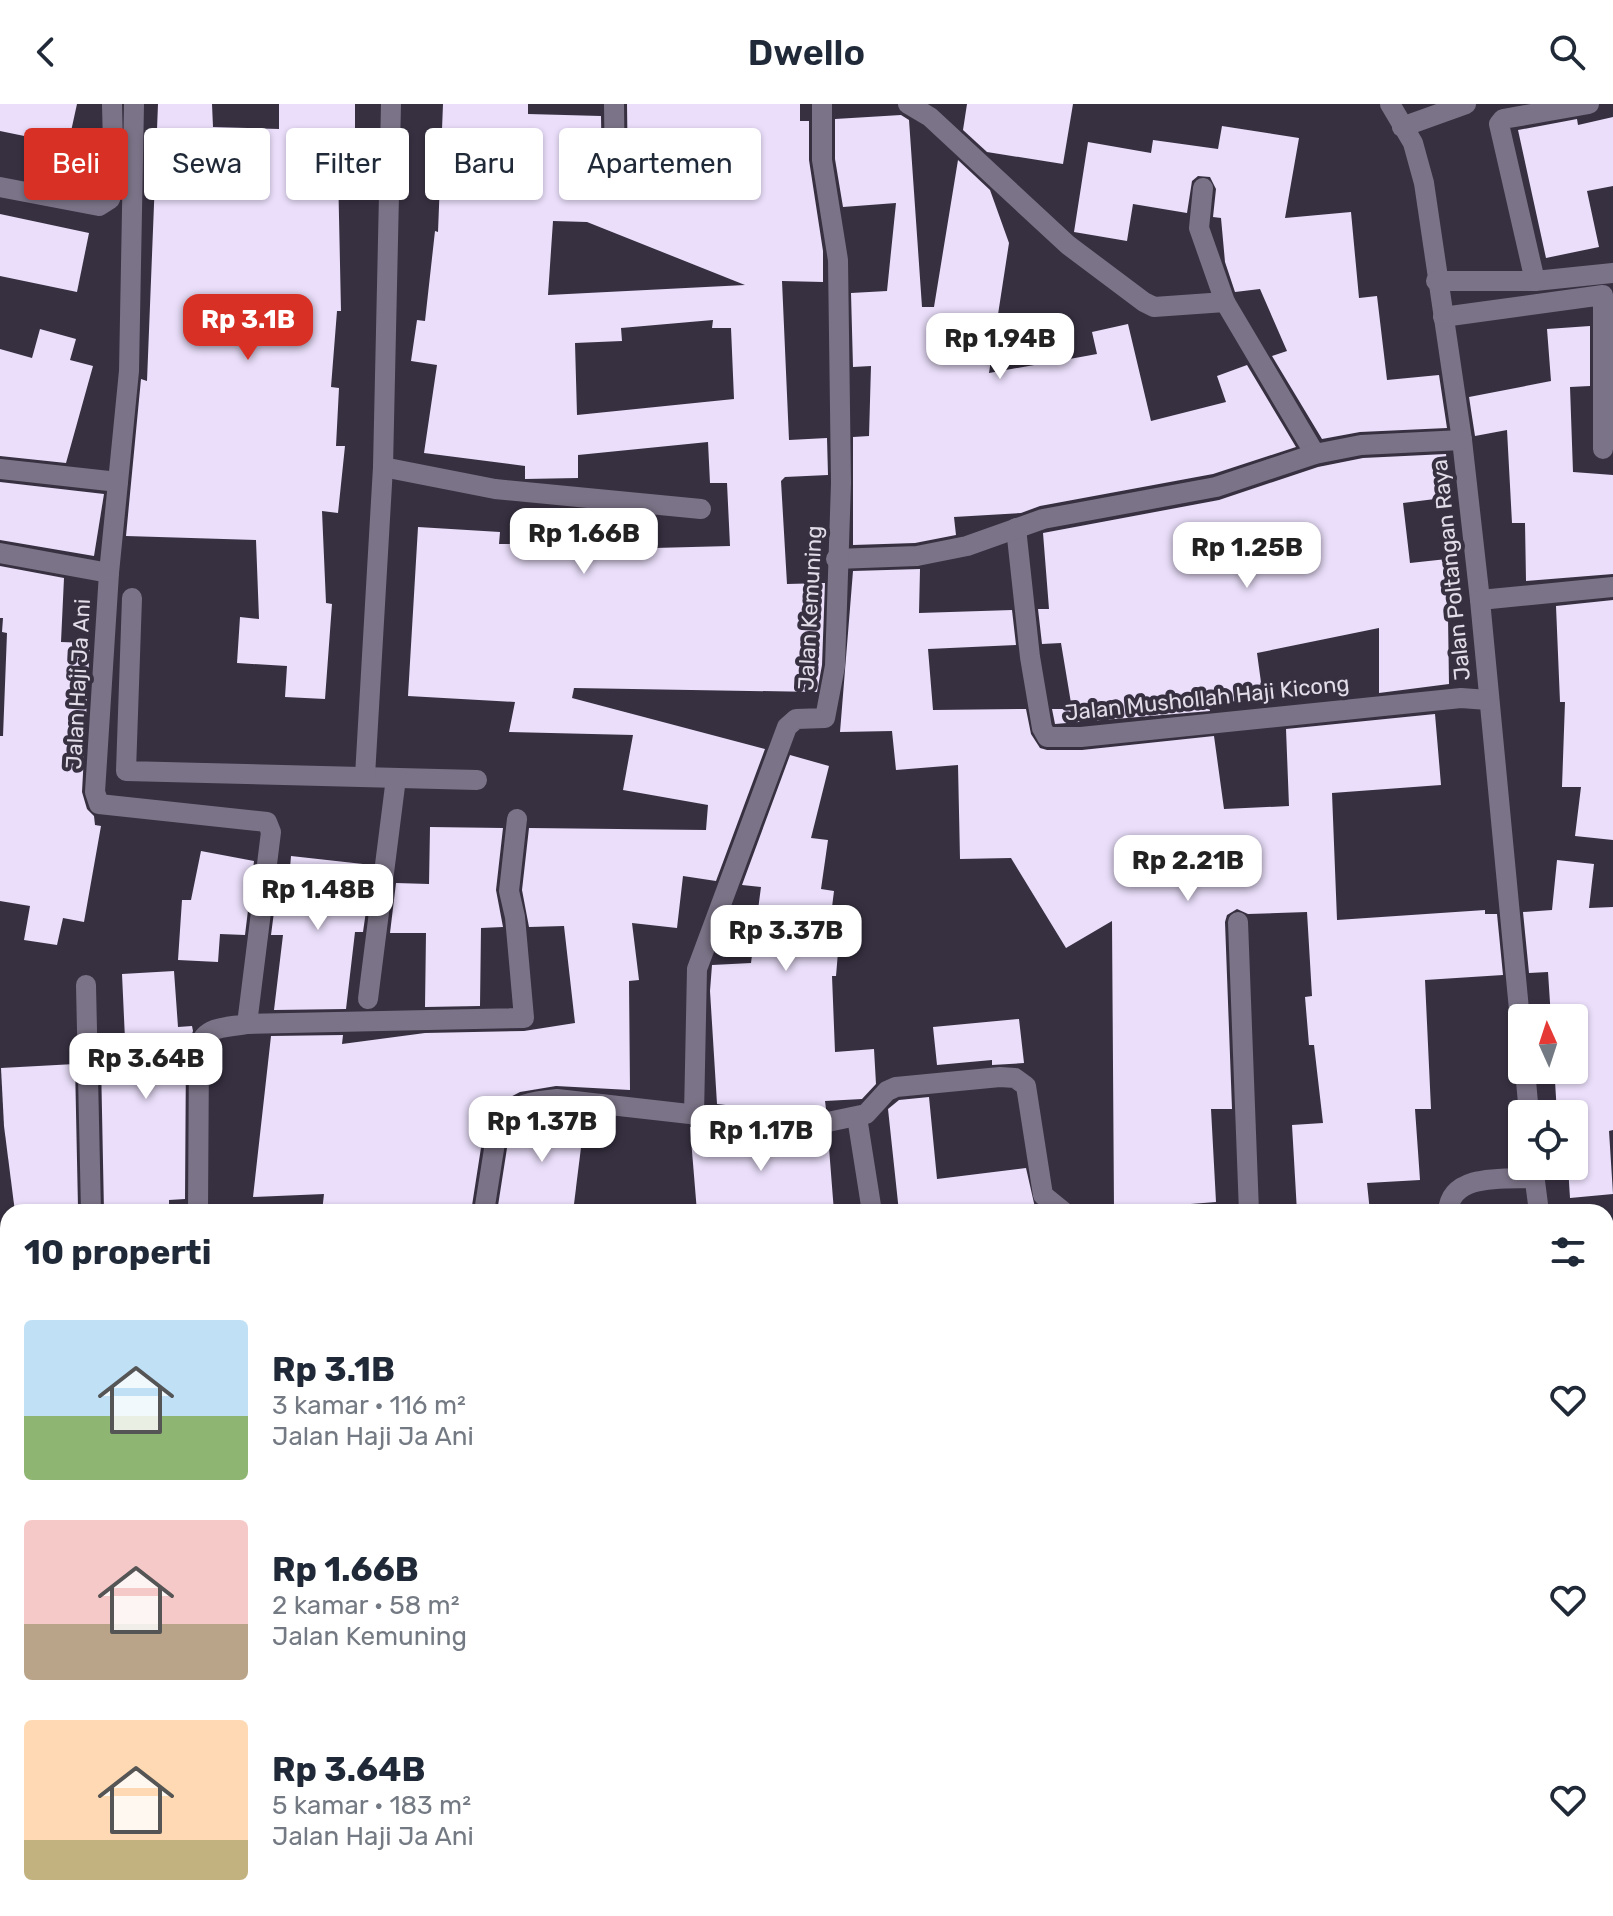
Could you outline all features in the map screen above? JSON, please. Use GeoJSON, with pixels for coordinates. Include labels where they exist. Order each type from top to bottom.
{"type":"FeatureCollection","features":[{"type":"Feature","properties":{"kind":"street"},"geometry":{"type":"LineString","coordinates":[[0,187],[99,206],[110,199],[114,186],[112,104]]}},
{"type":"Feature","properties":{"kind":"street","name":"Jalan Haji Ja Ani"},"geometry":{"type":"LineString","coordinates":[[134,104],[129,371],[109,573],[95,792],[99,804],[267,822],[270,827],[247,1024]]}},
{"type":"Feature","properties":{"kind":"street"},"geometry":{"type":"LineString","coordinates":[[365,776],[383,467],[391,104]]}},
{"type":"Feature","properties":{"kind":"street"},"geometry":{"type":"LineString","coordinates":[[614,104],[614,128]]}},
{"type":"Feature","properties":{"kind":"street","name":"Jalan Kemuning"},"geometry":{"type":"LineString","coordinates":[[694,1115],[697,969],[787,727],[796,719],[820,720],[827,713],[835,666],[836,559],[841,483],[838,260],[822,160],[822,104]]}},
{"type":"Feature","properties":{"kind":"street"},"geometry":{"type":"LineString","coordinates":[[908,104],[930,117],[1068,245],[1144,302],[1154,307],[1225,302]]}},
{"type":"Feature","properties":{"kind":"street","name":"Jalan Poltangan Raya"},"geometry":{"type":"LineString","coordinates":[[1390,104],[1413,143],[1424,183],[1436,281],[1462,440],[1518,1004]]}},
{"type":"Feature","properties":{"kind":"street"},"geometry":{"type":"LineString","coordinates":[[1402,127],[1466,104]]}},
{"type":"Feature","properties":{"kind":"street"},"geometry":{"type":"LineString","coordinates":[[1535,281],[1499,124],[1503,119],[1589,104]]}},
{"type":"Feature","properties":{"kind":"street"},"geometry":{"type":"LineString","coordinates":[[1203,188],[1199,228],[1225,302],[1315,454]]}},
{"type":"Feature","properties":{"kind":"street"},"geometry":{"type":"LineString","coordinates":[[1436,281],[1535,281],[1613,273]]}},
{"type":"Feature","properties":{"kind":"street"},"geometry":{"type":"LineString","coordinates":[[1443,317],[1603,295],[1603,449]]}},
{"type":"Feature","properties":{"kind":"street"},"geometry":{"type":"LineString","coordinates":[[836,559],[917,556],[967,546],[1043,519],[1216,487],[1315,454],[1361,445],[1462,440]]}},
{"type":"Feature","properties":{"kind":"street"},"geometry":{"type":"LineString","coordinates":[[383,467],[495,489],[701,509]]}},
{"type":"Feature","properties":{"kind":"street"},"geometry":{"type":"LineString","coordinates":[[0,469],[118,482]]}},
{"type":"Feature","properties":{"kind":"street","name":"Jalan Mushollah Haji Kicong"},"geometry":{"type":"LineString","coordinates":[[1016,528],[1034,683],[1042,728],[1047,737],[1081,737],[1447,699],[1488,700]]}},
{"type":"Feature","properties":{"kind":"street"},"geometry":{"type":"LineString","coordinates":[[0,553],[109,573]]}},
{"type":"Feature","properties":{"kind":"street"},"geometry":{"type":"LineString","coordinates":[[1480,600],[1613,587]]}},
{"type":"Feature","properties":{"kind":"street"},"geometry":{"type":"LineString","coordinates":[[132,598],[126,771],[477,780]]}},
{"type":"Feature","properties":{"kind":"street"},"geometry":{"type":"LineString","coordinates":[[368,999],[396,778]]}},
{"type":"Feature","properties":{"kind":"street"},"geometry":{"type":"LineString","coordinates":[[198,1204],[200,1038],[208,1031],[247,1024],[524,1018],[515,917],[509,891],[517,819]]}},
{"type":"Feature","properties":{"kind":"street"},"geometry":{"type":"LineString","coordinates":[[1238,922],[1249,1204]]}},
{"type":"Feature","properties":{"kind":"street"},"geometry":{"type":"LineString","coordinates":[[86,985],[91,1204]]}},
{"type":"Feature","properties":{"kind":"street"},"geometry":{"type":"LineString","coordinates":[[485,1204],[498,1124],[514,1109],[532,1102],[557,1099],[804,1127],[866,1114],[887,1091],[896,1087],[1000,1077],[1015,1078],[1026,1086],[1043,1195],[1054,1204]]}},
{"type":"Feature","properties":{"kind":"street"},"geometry":{"type":"LineString","coordinates":[[857,1117],[871,1204]]}},
{"type":"Feature","properties":{"kind":"street"},"geometry":{"type":"LineString","coordinates":[[1449,1204],[1451,1194],[1462,1185],[1508,1177]]}},
{"type":"Feature","properties":{"kind":"street"},"geometry":{"type":"LineString","coordinates":[[1534,1180],[1538,1204]]}},
{"type":"Feature","properties":{"kind":"building"},"geometry":{"type":"Polygon","coordinates":[[[0,104],[77,104],[72,128],[24,128],[24,136],[0,131],[0,104]]]}},
{"type":"Feature","properties":{"kind":"building"},"geometry":{"type":"Polygon","coordinates":[[[158,104],[212,104],[213,127],[246,128],[157,128],[158,104]]]}},
{"type":"Feature","properties":{"kind":"building"},"geometry":{"type":"Polygon","coordinates":[[[279,104],[355,104],[355,128],[286,128],[286,200],[339,200],[341,311],[337,311],[331,387],[339,388],[336,446],[345,446],[338,513],[322,511],[326,603],[332,604],[325,699],[285,697],[287,666],[237,663],[240,617],[259,619],[256,540],[126,536],[141,379],[147,381],[154,200],[270,200],[270,129],[279,129],[279,104]]]}},
{"type":"Feature","properties":{"kind":"building"},"geometry":{"type":"Polygon","coordinates":[[[443,104],[528,104],[528,114],[601,116],[601,128],[559,128],[559,200],[761,200],[761,128],[627,128],[627,104],[800,104],[800,121],[809,121],[809,160],[823,251],[823,282],[782,281],[789,440],[827,438],[828,475],[785,477],[781,481],[787,584],[825,583],[822,665],[817,692],[574,688],[572,698],[765,749],[716,881],[683,876],[677,928],[632,923],[639,980],[629,981],[630,1090],[556,1086],[520,1092],[501,1102],[485,1122],[472,1204],[323,1204],[324,1194],[253,1197],[271,1036],[343,1035],[342,1044],[425,1033],[524,1031],[575,1023],[564,926],[529,927],[522,890],[529,828],[706,830],[708,805],[623,790],[633,735],[509,732],[515,702],[408,696],[418,527],[500,532],[499,544],[617,545],[616,549],[730,546],[727,483],[710,483],[708,442],[578,455],[578,478],[525,479],[525,466],[424,453],[437,365],[411,361],[417,320],[425,321],[435,231],[438,232],[439,200],[543,200],[543,128],[442,128],[443,104]],[[553,221],[548,295],[745,285],[587,222],[553,221]],[[713,320],[621,328],[622,341],[575,343],[577,415],[734,399],[731,328],[712,328],[713,320]]]}},
{"type":"Feature","properties":{"kind":"building"},"geometry":{"type":"Polygon","coordinates":[[[967,104],[1073,104],[1063,164],[987,152],[963,130],[967,104]]]}},
{"type":"Feature","properties":{"kind":"building"},"geometry":{"type":"Polygon","coordinates":[[[901,115],[909,120],[922,307],[934,307],[958,160],[990,190],[1009,243],[989,373],[1051,362],[1052,365],[1053,362],[1097,354],[1092,332],[1128,324],[1151,421],[1226,402],[1217,376],[1247,365],[1296,447],[1213,474],[1040,506],[1021,513],[954,517],[956,535],[915,543],[853,545],[853,437],[869,436],[871,366],[853,367],[851,293],[887,291],[896,203],[843,207],[835,159],[835,119],[901,115]]]}},
{"type":"Feature","properties":{"kind":"building"},"geometry":{"type":"Polygon","coordinates":[[[1613,117],[1613,186],[1587,191],[1599,247],[1546,258],[1518,130],[1577,119],[1578,125],[1613,117]]]}},
{"type":"Feature","properties":{"kind":"building"},"geometry":{"type":"Polygon","coordinates":[[[1222,126],[1299,138],[1285,218],[1351,212],[1359,298],[1377,296],[1387,380],[1439,375],[1447,428],[1360,432],[1322,439],[1272,356],[1287,351],[1260,289],[1235,292],[1225,262],[1221,218],[1213,217],[1216,189],[1210,177],[1198,176],[1192,181],[1187,213],[1133,204],[1127,241],[1074,232],[1088,142],[1151,153],[1153,140],[1218,149],[1222,126]]]}},
{"type":"Feature","properties":{"kind":"building"},"geometry":{"type":"Polygon","coordinates":[[[0,214],[89,233],[77,292],[0,276],[0,214]]]}},
{"type":"Feature","properties":{"kind":"building"},"geometry":{"type":"Polygon","coordinates":[[[1590,326],[1590,386],[1570,387],[1573,472],[1613,475],[1613,574],[1526,581],[1525,523],[1512,523],[1507,430],[1475,436],[1469,397],[1551,381],[1547,329],[1590,326]]]}},
{"type":"Feature","properties":{"kind":"building"},"geometry":{"type":"Polygon","coordinates":[[[40,329],[76,339],[70,360],[93,366],[66,463],[0,456],[0,349],[32,358],[40,329]]]}},
{"type":"Feature","properties":{"kind":"building"},"geometry":{"type":"Polygon","coordinates":[[[1446,454],[1451,497],[1403,503],[1410,563],[1447,559],[1453,616],[1448,617],[1449,684],[1379,693],[1379,628],[1257,653],[1263,697],[1209,705],[1210,711],[1055,724],[1052,709],[1072,709],[1061,643],[1042,644],[1038,609],[1049,609],[1043,533],[1219,500],[1318,467],[1363,458],[1446,454]]]}},
{"type":"Feature","properties":{"kind":"building"},"geometry":{"type":"Polygon","coordinates":[[[0,482],[104,494],[94,556],[0,540],[0,482]]]}},
{"type":"Feature","properties":{"kind":"building"},"geometry":{"type":"Polygon","coordinates":[[[0,566],[64,578],[61,642],[90,643],[82,792],[95,825],[101,826],[84,922],[63,918],[57,945],[24,940],[30,906],[0,901],[0,736],[3,736],[7,633],[2,632],[3,618],[0,618],[0,566]]]}},
{"type":"Feature","properties":{"kind":"building"},"geometry":{"type":"Polygon","coordinates":[[[920,569],[919,613],[1012,610],[1016,645],[928,649],[933,710],[1026,709],[1031,734],[1040,748],[1047,750],[1082,750],[1214,736],[1224,809],[1289,806],[1286,729],[1435,714],[1441,785],[1332,793],[1337,920],[1485,910],[1485,914],[1497,914],[1503,975],[1425,980],[1431,1109],[1415,1109],[1420,1180],[1367,1183],[1369,1204],[1297,1204],[1292,1125],[1323,1123],[1314,1045],[1309,1045],[1305,997],[1312,996],[1307,912],[1248,914],[1237,909],[1227,915],[1225,922],[1232,1109],[1211,1109],[1216,1202],[1114,1204],[1112,921],[1066,948],[1011,858],[960,859],[958,765],[896,770],[892,731],[840,732],[853,571],[920,569]]]}},
{"type":"Feature","properties":{"kind":"building"},"geometry":{"type":"Polygon","coordinates":[[[1613,600],[1613,840],[1575,836],[1581,787],[1562,787],[1565,702],[1560,702],[1556,606],[1613,600]]]}},
{"type":"Feature","properties":{"kind":"building"},"geometry":{"type":"Polygon","coordinates":[[[790,755],[829,766],[811,838],[828,840],[821,889],[834,891],[828,939],[839,940],[836,976],[832,976],[835,1052],[874,1049],[876,1084],[862,1099],[825,1101],[826,1109],[803,1114],[717,1104],[710,991],[712,965],[751,963],[761,887],[742,885],[790,755]]]}},
{"type":"Feature","properties":{"kind":"building"},"geometry":{"type":"Polygon","coordinates":[[[430,827],[503,828],[496,890],[503,927],[481,928],[480,1006],[425,1007],[426,933],[390,933],[396,883],[429,884],[430,827]]]}},
{"type":"Feature","properties":{"kind":"building"},"geometry":{"type":"Polygon","coordinates":[[[201,851],[254,861],[245,935],[220,934],[218,962],[178,960],[182,900],[191,900],[201,851]]]}},
{"type":"Feature","properties":{"kind":"building"},"geometry":{"type":"Polygon","coordinates":[[[291,856],[363,864],[360,883],[370,883],[363,932],[355,932],[346,1009],[274,1010],[283,935],[271,935],[280,866],[290,868],[291,856]]]}},
{"type":"Feature","properties":{"kind":"building"},"geometry":{"type":"Polygon","coordinates":[[[1557,860],[1594,864],[1589,908],[1613,907],[1613,1130],[1609,1131],[1613,1194],[1570,1198],[1569,1180],[1588,1180],[1588,1100],[1556,1100],[1555,1084],[1588,1084],[1588,1004],[1550,1004],[1548,972],[1529,973],[1523,912],[1552,910],[1557,860]]]}},
{"type":"Feature","properties":{"kind":"building"},"geometry":{"type":"Polygon","coordinates":[[[174,971],[178,1027],[192,1026],[186,1050],[185,1199],[169,1200],[169,1204],[104,1204],[101,1062],[126,1061],[122,974],[174,971]]]}},
{"type":"Feature","properties":{"kind":"building"},"geometry":{"type":"Polygon","coordinates":[[[1019,1019],[1024,1063],[992,1065],[992,1060],[937,1065],[933,1027],[1019,1019]]]}},
{"type":"Feature","properties":{"kind":"building"},"geometry":{"type":"Polygon","coordinates":[[[75,1064],[78,1204],[14,1204],[4,1126],[1,1068],[75,1064]]]}},
{"type":"Feature","properties":{"kind":"building"},"geometry":{"type":"Polygon","coordinates":[[[929,1097],[937,1179],[1026,1168],[1034,1204],[898,1204],[888,1109],[899,1100],[929,1097]]]}},
{"type":"Feature","properties":{"kind":"building"},"geometry":{"type":"Polygon","coordinates":[[[557,1112],[585,1115],[574,1204],[498,1204],[510,1129],[528,1117],[557,1112]]]}},
{"type":"Feature","properties":{"kind":"building"},"geometry":{"type":"Polygon","coordinates":[[[690,1127],[803,1140],[828,1135],[833,1204],[696,1204],[690,1127]]]}}]}
